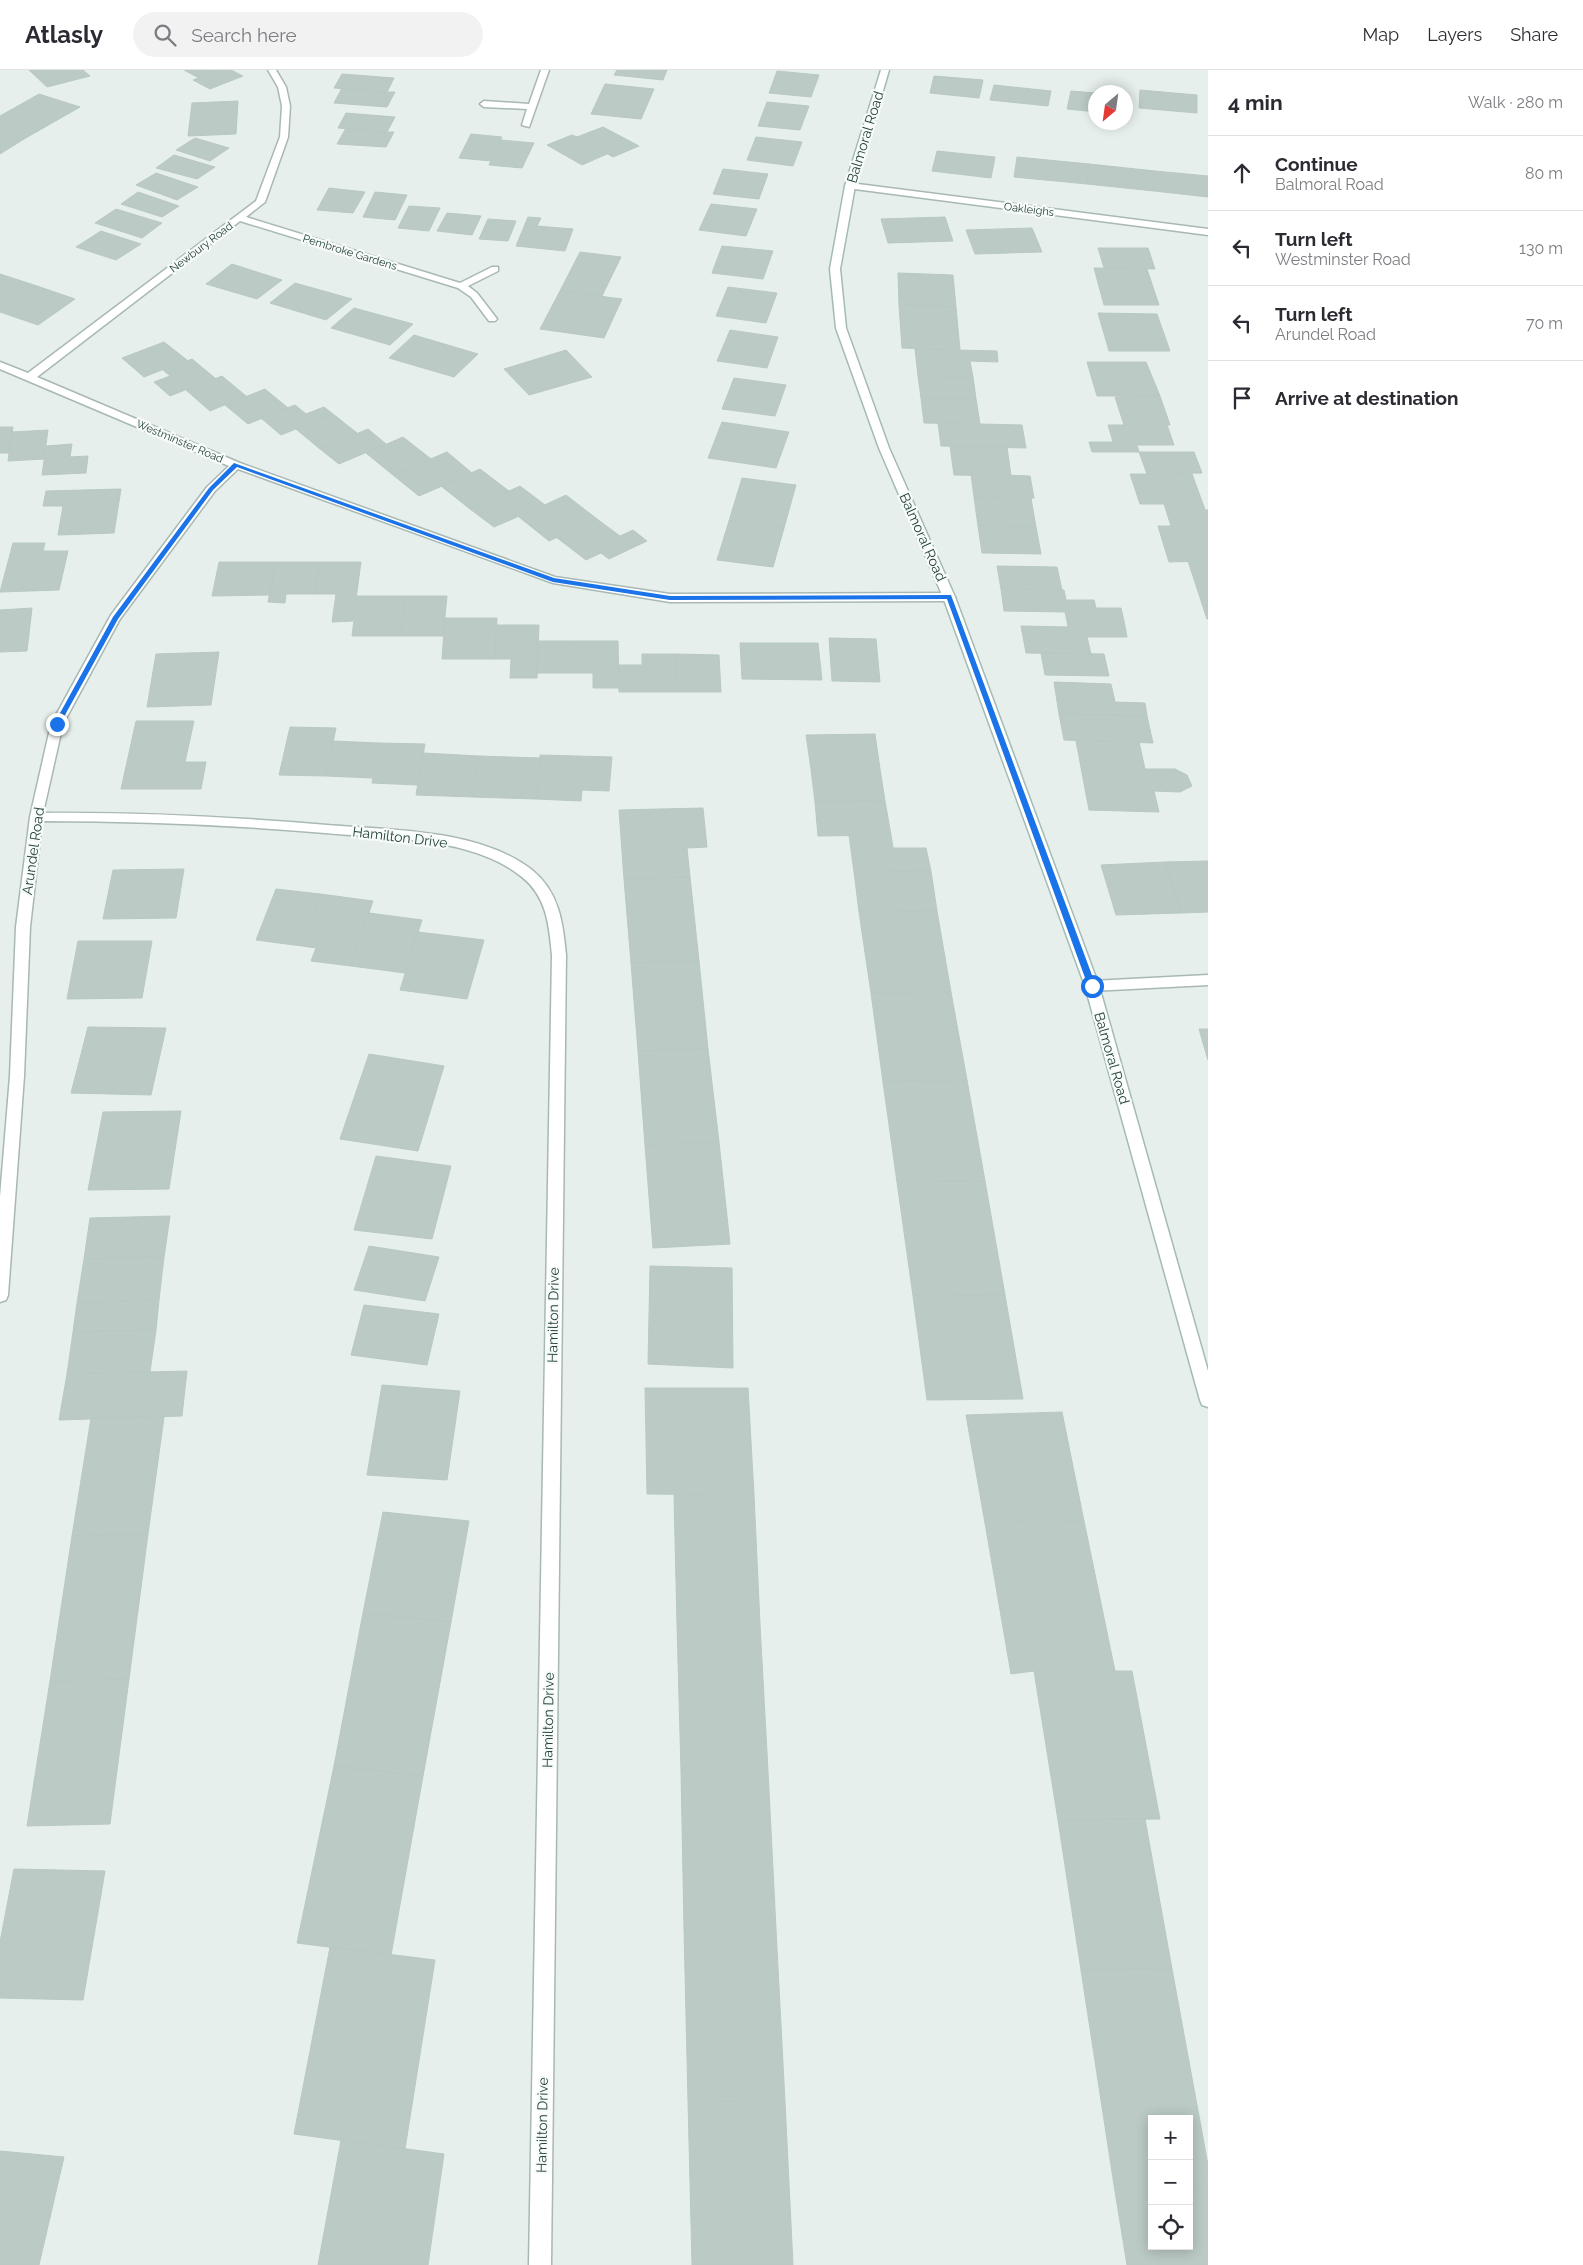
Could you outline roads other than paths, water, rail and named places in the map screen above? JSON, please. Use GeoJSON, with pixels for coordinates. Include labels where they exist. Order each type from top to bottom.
{"type":"FeatureCollection","features":[{"type":"Feature","properties":{"kind":"street","name":"Newbury Road"},"geometry":{"type":"LineString","coordinates":[[30,377],[260,202],[284,137],[286,106],[282,87],[272,70]]}},
{"type":"Feature","properties":{"kind":"street"},"geometry":{"type":"LineString","coordinates":[[526,124],[545,70]]}},
{"type":"Feature","properties":{"kind":"street","name":"Balmoral Road"},"geometry":{"type":"LineString","coordinates":[[885,70],[850,186],[835,269],[841,328],[884,448],[949,597],[1092,986],[1208,1400]]}},
{"type":"Feature","properties":{"kind":"street"},"geometry":{"type":"LineString","coordinates":[[484,104],[531,107]]}},
{"type":"Feature","properties":{"kind":"street","name":"Oakleighs"},"geometry":{"type":"LineString","coordinates":[[850,186],[1208,232]]}},
{"type":"Feature","properties":{"kind":"street","name":"Pembroke Gardens"},"geometry":{"type":"LineString","coordinates":[[239,218],[461,286],[474,295],[492,318]]}},
{"type":"Feature","properties":{"kind":"street"},"geometry":{"type":"LineString","coordinates":[[461,286],[495,269]]}},
{"type":"Feature","properties":{"kind":"street","name":"Westminster Road"},"geometry":{"type":"LineString","coordinates":[[0,365],[236,464],[553,580],[670,598],[949,597]]}},
{"type":"Feature","properties":{"kind":"street","name":"Arundel Road"},"geometry":{"type":"LineString","coordinates":[[0,1294],[17,1076],[23,927],[36,818],[57,724],[115,618],[211,489],[236,464]]}},
{"type":"Feature","properties":{"kind":"street","name":"Hamilton Drive"},"geometry":{"type":"LineString","coordinates":[[36,818],[97,816],[250,822],[430,838],[468,846],[516,867],[532,878],[547,893],[554,914],[559,955],[540,2265]]}},
{"type":"Feature","properties":{"kind":"street"},"geometry":{"type":"LineString","coordinates":[[1092,986],[1208,980]]}}]}
